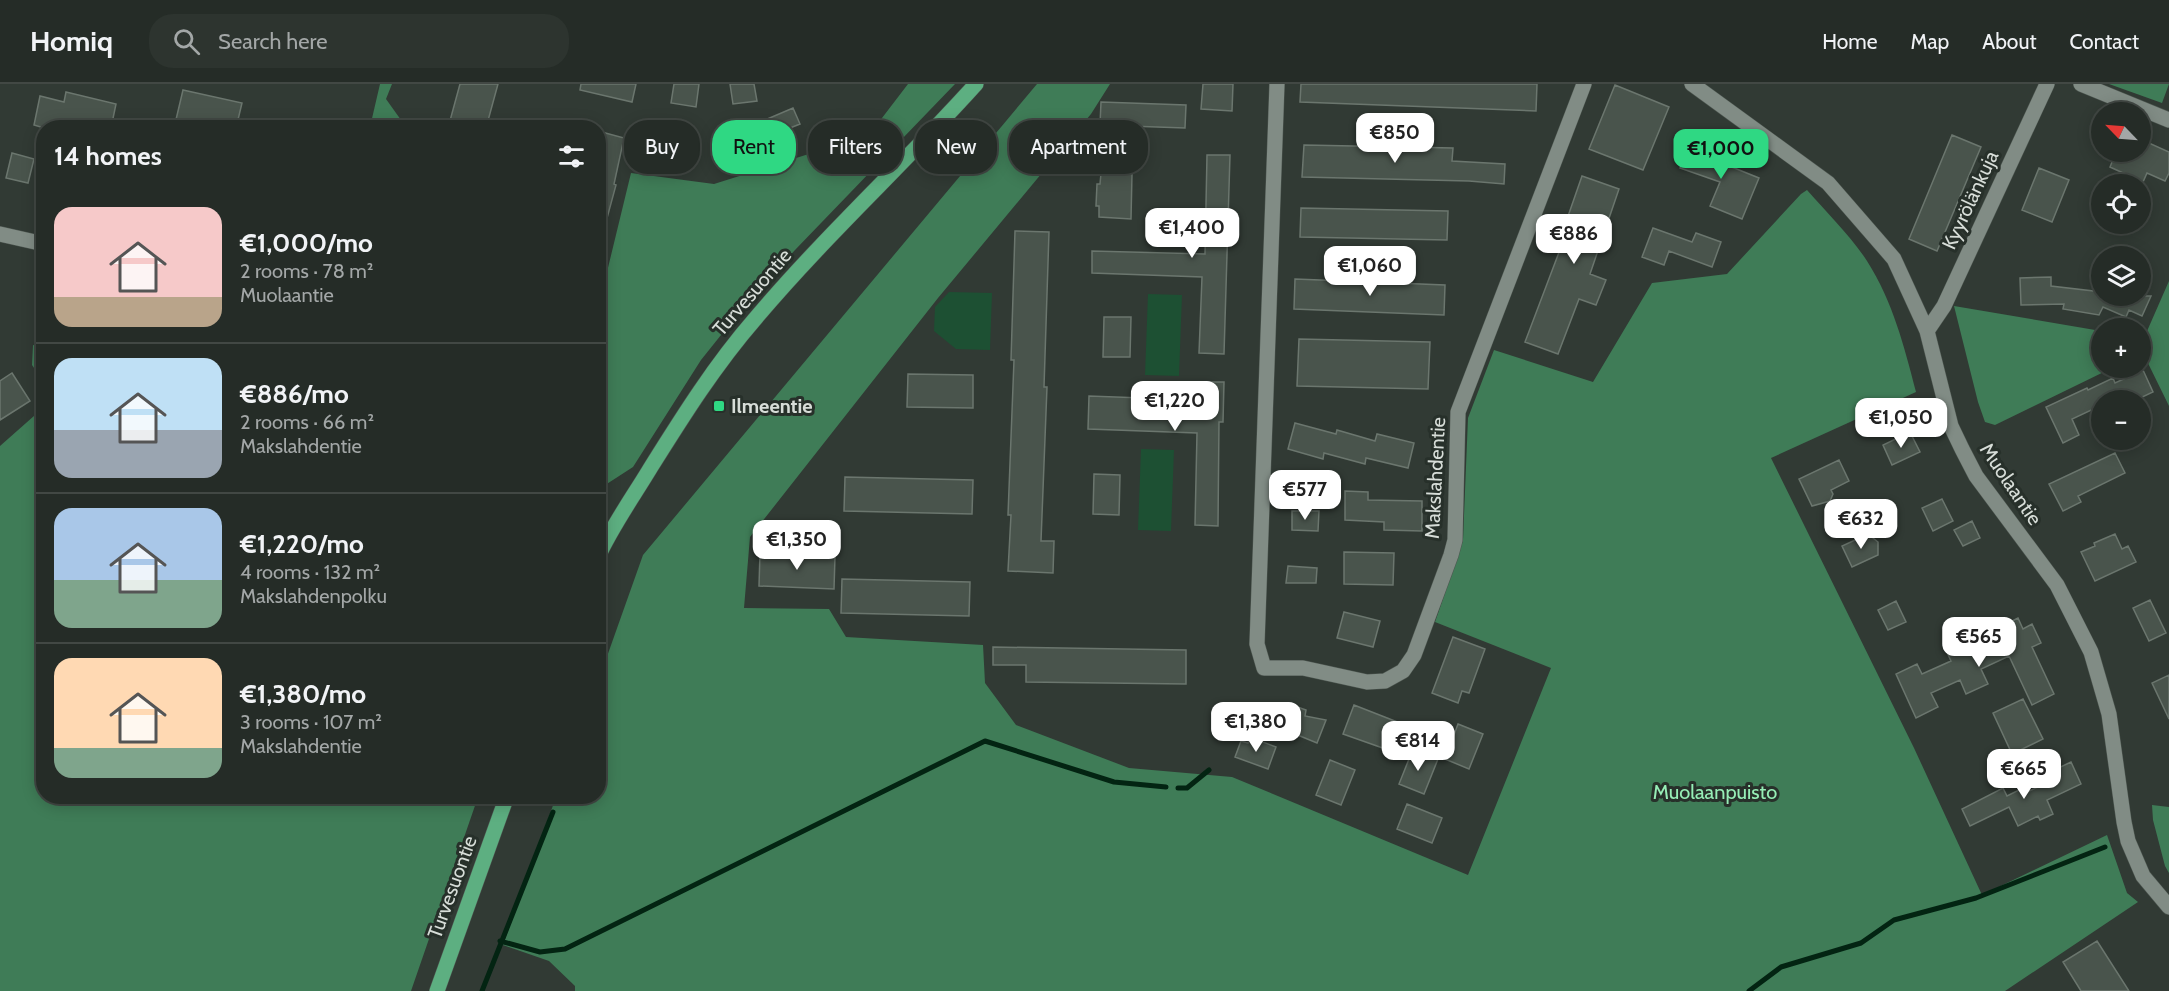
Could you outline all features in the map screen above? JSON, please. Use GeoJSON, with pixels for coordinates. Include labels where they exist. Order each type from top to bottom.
{"type":"FeatureCollection","features":[{"type":"Feature","properties":{"kind":"main road","name":"Turvesuontie"},"geometry":{"type":"LineString","coordinates":[[606,533],[726,355],[796,272],[890,176],[975,84]]}},
{"type":"Feature","properties":{"kind":"main road","name":"Turvesuontie"},"geometry":{"type":"LineString","coordinates":[[437,991],[504,804]]}},
{"type":"Feature","properties":{"kind":"street","name":"Makslahdentie"},"geometry":{"type":"LineString","coordinates":[[1277,84],[1257,644],[1264,668],[1303,668],[1367,682],[1385,681],[1403,671],[1414,655],[1455,540],[1458,412],[1584,84]]}},
{"type":"Feature","properties":{"kind":"street","name":"Muolaantie"},"geometry":{"type":"LineString","coordinates":[[1692,84],[1828,183],[1894,259],[1927,331],[1951,426],[1962,449],[1976,476],[2057,585],[2091,652],[2109,714],[2128,841],[2143,876],[2169,907]]}},
{"type":"Feature","properties":{"kind":"street","name":"Kyyrölänkuja"},"geometry":{"type":"LineString","coordinates":[[1927,331],[1944,306],[2047,84]]}},
{"type":"Feature","properties":{"kind":"street"},"geometry":{"type":"LineString","coordinates":[[2081,84],[2169,120]]}},
{"type":"Feature","properties":{"kind":"street"},"geometry":{"type":"LineString","coordinates":[[0,234],[36,242]]}},
{"type":"Feature","properties":{"kind":"green space"},"geometry":{"type":"Polygon","coordinates":[[[380,84],[392,84],[386,99],[401,120],[372,120],[380,84]]]}},
{"type":"Feature","properties":{"kind":"green space"},"geometry":{"type":"Polygon","coordinates":[[[908,84],[955,84],[920,120],[915,120],[915,126],[903,138],[903,120],[880,120],[908,84]]]}},
{"type":"Feature","properties":{"kind":"green space","name":"Muolaanpuisto"},"geometry":{"type":"Polygon","coordinates":[[[1037,84],[1110,84],[1086,120],[1009,120],[1009,174],[1041,174],[938,298],[750,537],[744,608],[829,609],[846,637],[983,645],[985,683],[1016,725],[1129,768],[1232,777],[1468,875],[1551,668],[1435,622],[1463,540],[1468,418],[1494,350],[1593,382],[1652,283],[1727,274],[1807,190],[1854,243],[1876,277],[1897,325],[1916,392],[1771,458],[1914,748],[1982,895],[2107,835],[2127,893],[2138,902],[2005,991],[575,991],[575,986],[549,961],[503,945],[553,804],[606,804],[606,659],[643,555],[962,174],[997,174],[997,132],[1037,84]]]}},
{"type":"Feature","properties":{"kind":"green space"},"geometry":{"type":"Polygon","coordinates":[[[2109,84],[2169,84],[2162,103],[2109,84]]]}},
{"type":"Feature","properties":{"kind":"green space"},"geometry":{"type":"Polygon","coordinates":[[[808,154],[808,174],[868,174],[745,305],[701,360],[633,467],[606,484],[606,276],[631,174],[714,184],[746,174],[796,174],[796,158],[808,154]]]}},
{"type":"Feature","properties":{"kind":"green space"},"geometry":{"type":"Polygon","coordinates":[[[2169,281],[2169,406],[2151,369],[2151,322],[2169,281]]]}},
{"type":"Feature","properties":{"kind":"green space"},"geometry":{"type":"Polygon","coordinates":[[[949,292],[992,293],[990,350],[956,349],[934,331],[935,307],[949,292]]]}},
{"type":"Feature","properties":{"kind":"green space"},"geometry":{"type":"Polygon","coordinates":[[[1148,294],[1182,295],[1179,376],[1145,375],[1148,294]]]}},
{"type":"Feature","properties":{"kind":"green space"},"geometry":{"type":"Polygon","coordinates":[[[1954,306],[2091,329],[2091,378],[1995,425],[1985,422],[1954,306]]]}},
{"type":"Feature","properties":{"kind":"green space"},"geometry":{"type":"Polygon","coordinates":[[[33,345],[36,346],[36,371],[32,365],[33,345]]]}},
{"type":"Feature","properties":{"kind":"green space"},"geometry":{"type":"Polygon","coordinates":[[[36,414],[36,804],[476,804],[411,991],[0,991],[0,446],[36,414]]]}},
{"type":"Feature","properties":{"kind":"green space"},"geometry":{"type":"Polygon","coordinates":[[[1141,449],[1174,450],[1171,531],[1138,530],[1141,449]]]}},
{"type":"Feature","properties":{"kind":"green space"},"geometry":{"type":"Polygon","coordinates":[[[2152,805],[2169,807],[2169,873],[2165,866],[2153,820],[2152,805]]]}},
{"type":"Feature","properties":{"kind":"building"},"geometry":{"type":"Polygon","coordinates":[[[460,84],[498,84],[488,120],[450,120],[460,84]]]}},
{"type":"Feature","properties":{"kind":"building"},"geometry":{"type":"Polygon","coordinates":[[[581,84],[636,84],[632,102],[580,90],[581,84]]]}},
{"type":"Feature","properties":{"kind":"building"},"geometry":{"type":"Polygon","coordinates":[[[674,84],[699,84],[696,107],[671,103],[674,84]]]}},
{"type":"Feature","properties":{"kind":"building"},"geometry":{"type":"Polygon","coordinates":[[[730,84],[754,84],[757,101],[733,104],[730,84]]]}},
{"type":"Feature","properties":{"kind":"building"},"geometry":{"type":"Polygon","coordinates":[[[1203,84],[1233,84],[1232,111],[1201,109],[1203,84]]]}},
{"type":"Feature","properties":{"kind":"building"},"geometry":{"type":"Polygon","coordinates":[[[1301,84],[1537,84],[1536,111],[1300,102],[1301,84]]]}},
{"type":"Feature","properties":{"kind":"building"},"geometry":{"type":"Polygon","coordinates":[[[1615,85],[1669,107],[1643,170],[1589,149],[1615,85]]]}},
{"type":"Feature","properties":{"kind":"building"},"geometry":{"type":"Polygon","coordinates":[[[183,90],[242,103],[238,120],[176,120],[183,90]]]}},
{"type":"Feature","properties":{"kind":"building"},"geometry":{"type":"Polygon","coordinates":[[[66,92],[116,104],[113,120],[36,120],[36,126],[34,125],[40,96],[64,102],[66,92]]]}},
{"type":"Feature","properties":{"kind":"building"},"geometry":{"type":"Polygon","coordinates":[[[1101,102],[1186,105],[1185,128],[1148,127],[1148,120],[1100,120],[1101,102]]]}},
{"type":"Feature","properties":{"kind":"building"},"geometry":{"type":"Polygon","coordinates":[[[793,108],[800,124],[796,126],[796,120],[765,120],[793,108]]]}},
{"type":"Feature","properties":{"kind":"building"},"geometry":{"type":"Polygon","coordinates":[[[606,133],[624,138],[614,184],[616,185],[606,222],[606,133]]]}},
{"type":"Feature","properties":{"kind":"building"},"geometry":{"type":"Polygon","coordinates":[[[1952,135],[1981,147],[1937,251],[1909,239],[1952,135]]]}},
{"type":"Feature","properties":{"kind":"building"},"geometry":{"type":"Polygon","coordinates":[[[1690,139],[1711,147],[1707,157],[1759,178],[1742,219],[1710,206],[1720,182],[1680,168],[1690,139]]]}},
{"type":"Feature","properties":{"kind":"building"},"geometry":{"type":"Polygon","coordinates":[[[2151,144],[2169,152],[2169,173],[2165,181],[2151,174],[2125,174],[2110,167],[2112,162],[2151,162],[2151,144]]]}},
{"type":"Feature","properties":{"kind":"building"},"geometry":{"type":"Polygon","coordinates":[[[1304,145],[1453,148],[1452,161],[1505,164],[1504,184],[1302,177],[1304,145]]]}},
{"type":"Feature","properties":{"kind":"building"},"geometry":{"type":"Polygon","coordinates":[[[12,153],[34,159],[28,183],[6,178],[12,153]]]}},
{"type":"Feature","properties":{"kind":"building"},"geometry":{"type":"Polygon","coordinates":[[[1207,155],[1230,155],[1224,354],[1199,353],[1202,277],[1092,273],[1092,251],[1205,254],[1207,155]]]}},
{"type":"Feature","properties":{"kind":"building"},"geometry":{"type":"Polygon","coordinates":[[[2039,168],[2069,180],[2052,222],[2022,210],[2039,168]]]}},
{"type":"Feature","properties":{"kind":"building"},"geometry":{"type":"Polygon","coordinates":[[[1101,174],[1132,174],[1131,219],[1099,217],[1099,206],[1096,206],[1097,184],[1100,184],[1101,174]]]}},
{"type":"Feature","properties":{"kind":"building"},"geometry":{"type":"Polygon","coordinates":[[[1582,176],[1619,189],[1590,274],[1606,280],[1596,305],[1579,299],[1558,354],[1525,342],[1561,247],[1558,245],[1582,176]]]}},
{"type":"Feature","properties":{"kind":"building"},"geometry":{"type":"Polygon","coordinates":[[[1301,208],[1448,211],[1447,240],[1300,237],[1301,208]]]}},
{"type":"Feature","properties":{"kind":"building"},"geometry":{"type":"Polygon","coordinates":[[[1653,228],[1692,242],[1696,233],[1721,242],[1712,267],[1669,251],[1664,265],[1642,257],[1653,228]]]}},
{"type":"Feature","properties":{"kind":"building"},"geometry":{"type":"Polygon","coordinates":[[[1015,231],[1049,232],[1044,387],[1047,387],[1041,541],[1054,541],[1053,573],[1008,571],[1011,515],[1008,515],[1014,360],[1011,360],[1015,231]]]}},
{"type":"Feature","properties":{"kind":"building"},"geometry":{"type":"Polygon","coordinates":[[[2051,277],[2051,286],[2091,291],[2091,306],[2146,306],[2142,316],[2129,310],[2126,317],[2103,307],[2099,315],[2063,309],[2064,304],[2021,305],[2020,278],[2051,277]]]}},
{"type":"Feature","properties":{"kind":"building"},"geometry":{"type":"Polygon","coordinates":[[[1295,279],[1445,285],[1444,315],[1294,309],[1295,279]]]}},
{"type":"Feature","properties":{"kind":"building"},"geometry":{"type":"Polygon","coordinates":[[[1104,317],[1131,317],[1130,357],[1103,357],[1104,317]]]}},
{"type":"Feature","properties":{"kind":"building"},"geometry":{"type":"Polygon","coordinates":[[[1299,339],[1430,342],[1428,389],[1297,386],[1299,339]]]}},
{"type":"Feature","properties":{"kind":"building"},"geometry":{"type":"Polygon","coordinates":[[[12,373],[30,401],[0,420],[0,381],[12,373]]]}},
{"type":"Feature","properties":{"kind":"building"},"geometry":{"type":"Polygon","coordinates":[[[908,374],[973,375],[973,408],[907,407],[908,374]]]}},
{"type":"Feature","properties":{"kind":"building"},"geometry":{"type":"Polygon","coordinates":[[[2113,378],[2115,383],[2126,378],[2147,378],[2153,392],[2151,393],[2151,390],[2091,390],[2091,410],[2072,419],[2079,435],[2063,443],[2046,407],[2113,378]]]}},
{"type":"Feature","properties":{"kind":"building"},"geometry":{"type":"Polygon","coordinates":[[[1197,382],[1224,382],[1223,422],[1219,422],[1218,526],[1195,525],[1197,433],[1088,429],[1089,396],[1197,400],[1197,382]]]}},
{"type":"Feature","properties":{"kind":"building"},"geometry":{"type":"Polygon","coordinates":[[[1295,423],[1336,434],[1337,430],[1375,441],[1377,434],[1414,443],[1408,468],[1366,458],[1365,464],[1324,453],[1323,459],[1288,449],[1295,423]]]}},
{"type":"Feature","properties":{"kind":"building"},"geometry":{"type":"Polygon","coordinates":[[[1910,432],[1920,452],[1892,465],[1883,445],[1910,432]]]}},
{"type":"Feature","properties":{"kind":"building"},"geometry":{"type":"Polygon","coordinates":[[[2115,453],[2125,473],[2078,496],[2081,502],[2063,511],[2049,484],[2115,453]]]}},
{"type":"Feature","properties":{"kind":"building"},"geometry":{"type":"Polygon","coordinates":[[[1839,460],[1849,481],[1831,490],[1833,494],[1830,501],[1812,506],[1799,479],[1839,460]]]}},
{"type":"Feature","properties":{"kind":"building"},"geometry":{"type":"Polygon","coordinates":[[[1094,474],[1120,475],[1119,515],[1093,514],[1094,474]]]}},
{"type":"Feature","properties":{"kind":"building"},"geometry":{"type":"Polygon","coordinates":[[[845,477],[973,480],[972,514],[844,511],[845,477]]]}},
{"type":"Feature","properties":{"kind":"building"},"geometry":{"type":"Polygon","coordinates":[[[1345,491],[1368,492],[1368,500],[1422,501],[1422,531],[1384,530],[1384,522],[1345,520],[1345,491]]]}},
{"type":"Feature","properties":{"kind":"building"},"geometry":{"type":"Polygon","coordinates":[[[1942,499],[1953,521],[1933,531],[1922,508],[1942,499]]]}},
{"type":"Feature","properties":{"kind":"building"},"geometry":{"type":"Polygon","coordinates":[[[1292,511],[1319,511],[1318,531],[1292,530],[1292,511]]]}},
{"type":"Feature","properties":{"kind":"building"},"geometry":{"type":"Polygon","coordinates":[[[1972,521],[1980,538],[1963,546],[1954,530],[1972,521]]]}},
{"type":"Feature","properties":{"kind":"building"},"geometry":{"type":"Polygon","coordinates":[[[1868,534],[1878,542],[1878,555],[1852,567],[1842,546],[1868,534]]]}},
{"type":"Feature","properties":{"kind":"building"},"geometry":{"type":"Polygon","coordinates":[[[2115,534],[2122,549],[2128,546],[2136,562],[2095,581],[2081,552],[2095,546],[2094,543],[2115,534]]]}},
{"type":"Feature","properties":{"kind":"building"},"geometry":{"type":"Polygon","coordinates":[[[1344,552],[1394,553],[1393,585],[1344,584],[1344,552]]]}},
{"type":"Feature","properties":{"kind":"building"},"geometry":{"type":"Polygon","coordinates":[[[760,553],[835,556],[834,589],[759,586],[760,553]]]}},
{"type":"Feature","properties":{"kind":"building"},"geometry":{"type":"Polygon","coordinates":[[[1288,566],[1317,568],[1316,583],[1286,583],[1288,566]]]}},
{"type":"Feature","properties":{"kind":"building"},"geometry":{"type":"Polygon","coordinates":[[[842,579],[970,582],[969,616],[841,613],[842,579]]]}},
{"type":"Feature","properties":{"kind":"building"},"geometry":{"type":"Polygon","coordinates":[[[2150,600],[2166,633],[2149,641],[2133,608],[2150,600]]]}},
{"type":"Feature","properties":{"kind":"building"},"geometry":{"type":"Polygon","coordinates":[[[1896,601],[1906,622],[1888,630],[1878,610],[1896,601]]]}},
{"type":"Feature","properties":{"kind":"building"},"geometry":{"type":"Polygon","coordinates":[[[1344,612],[1380,621],[1373,647],[1337,638],[1344,612]]]}},
{"type":"Feature","properties":{"kind":"building"},"geometry":{"type":"Polygon","coordinates":[[[2018,618],[2023,629],[2032,624],[2041,643],[2032,647],[2054,694],[2032,705],[2009,656],[1981,669],[1988,684],[1966,694],[1960,680],[1931,693],[1938,707],[1916,718],[1896,674],[1917,664],[1922,674],[1951,661],[1946,650],[1967,640],[1972,651],[2000,637],[1996,629],[2018,618]]]}},
{"type":"Feature","properties":{"kind":"building"},"geometry":{"type":"Polygon","coordinates":[[[1453,637],[1485,649],[1469,693],[1462,691],[1458,703],[1432,693],[1453,637]]]}},
{"type":"Feature","properties":{"kind":"building"},"geometry":{"type":"Polygon","coordinates":[[[993,647],[1186,650],[1186,684],[1026,682],[1026,665],[993,665],[993,647]]]}},
{"type":"Feature","properties":{"kind":"building"},"geometry":{"type":"Polygon","coordinates":[[[2169,675],[2169,719],[2152,683],[2169,675]]]}},
{"type":"Feature","properties":{"kind":"building"},"geometry":{"type":"Polygon","coordinates":[[[2023,699],[2043,739],[2012,754],[1993,713],[2023,699]]]}},
{"type":"Feature","properties":{"kind":"building"},"geometry":{"type":"Polygon","coordinates":[[[1292,705],[1306,710],[1305,716],[1326,720],[1317,743],[1283,729],[1292,705]]]}},
{"type":"Feature","properties":{"kind":"building"},"geometry":{"type":"Polygon","coordinates":[[[1354,705],[1405,725],[1394,752],[1343,734],[1354,705]]]}},
{"type":"Feature","properties":{"kind":"building"},"geometry":{"type":"Polygon","coordinates":[[[1458,724],[1483,734],[1469,769],[1445,759],[1458,724]]]}},
{"type":"Feature","properties":{"kind":"building"},"geometry":{"type":"Polygon","coordinates":[[[1250,737],[1276,747],[1268,769],[1235,757],[1241,741],[1248,743],[1250,737]]]}},
{"type":"Feature","properties":{"kind":"building"},"geometry":{"type":"Polygon","coordinates":[[[1413,749],[1438,759],[1424,794],[1399,784],[1413,749]]]}},
{"type":"Feature","properties":{"kind":"building"},"geometry":{"type":"Polygon","coordinates":[[[1330,760],[1355,770],[1341,805],[1316,795],[1330,760]]]}},
{"type":"Feature","properties":{"kind":"building"},"geometry":{"type":"Polygon","coordinates":[[[2071,762],[2081,784],[2047,800],[2053,814],[2040,820],[2038,816],[2018,826],[2009,807],[1970,826],[1962,809],[2003,788],[2007,796],[2025,787],[2027,792],[2058,778],[2054,770],[2071,762]]]}},
{"type":"Feature","properties":{"kind":"building"},"geometry":{"type":"Polygon","coordinates":[[[1407,804],[1442,818],[1432,843],[1397,829],[1407,804]]]}},
{"type":"Feature","properties":{"kind":"building"},"geometry":{"type":"Polygon","coordinates":[[[2097,941],[2129,991],[2081,991],[2063,962],[2097,941]]]}},
{"type":"Feature","properties":{"kind":"waterway"},"geometry":{"type":"LineString","coordinates":[[500,941],[540,952],[565,949],[985,741],[1114,782],[1166,787]]}},
{"type":"Feature","properties":{"kind":"waterway"},"geometry":{"type":"LineString","coordinates":[[1178,788],[1187,788],[1209,770]]}},
{"type":"Feature","properties":{"kind":"waterway"},"geometry":{"type":"LineString","coordinates":[[482,991],[553,812]]}},
{"type":"Feature","properties":{"kind":"waterway"},"geometry":{"type":"LineString","coordinates":[[1749,991],[1781,967],[1861,943],[1894,920],[1976,898],[2105,847]]}},
{"type":"Feature","properties":{"kind":"place","name":"Ilmeentie"},"geometry":{"type":"Point","coordinates":[719,406]}}]}
